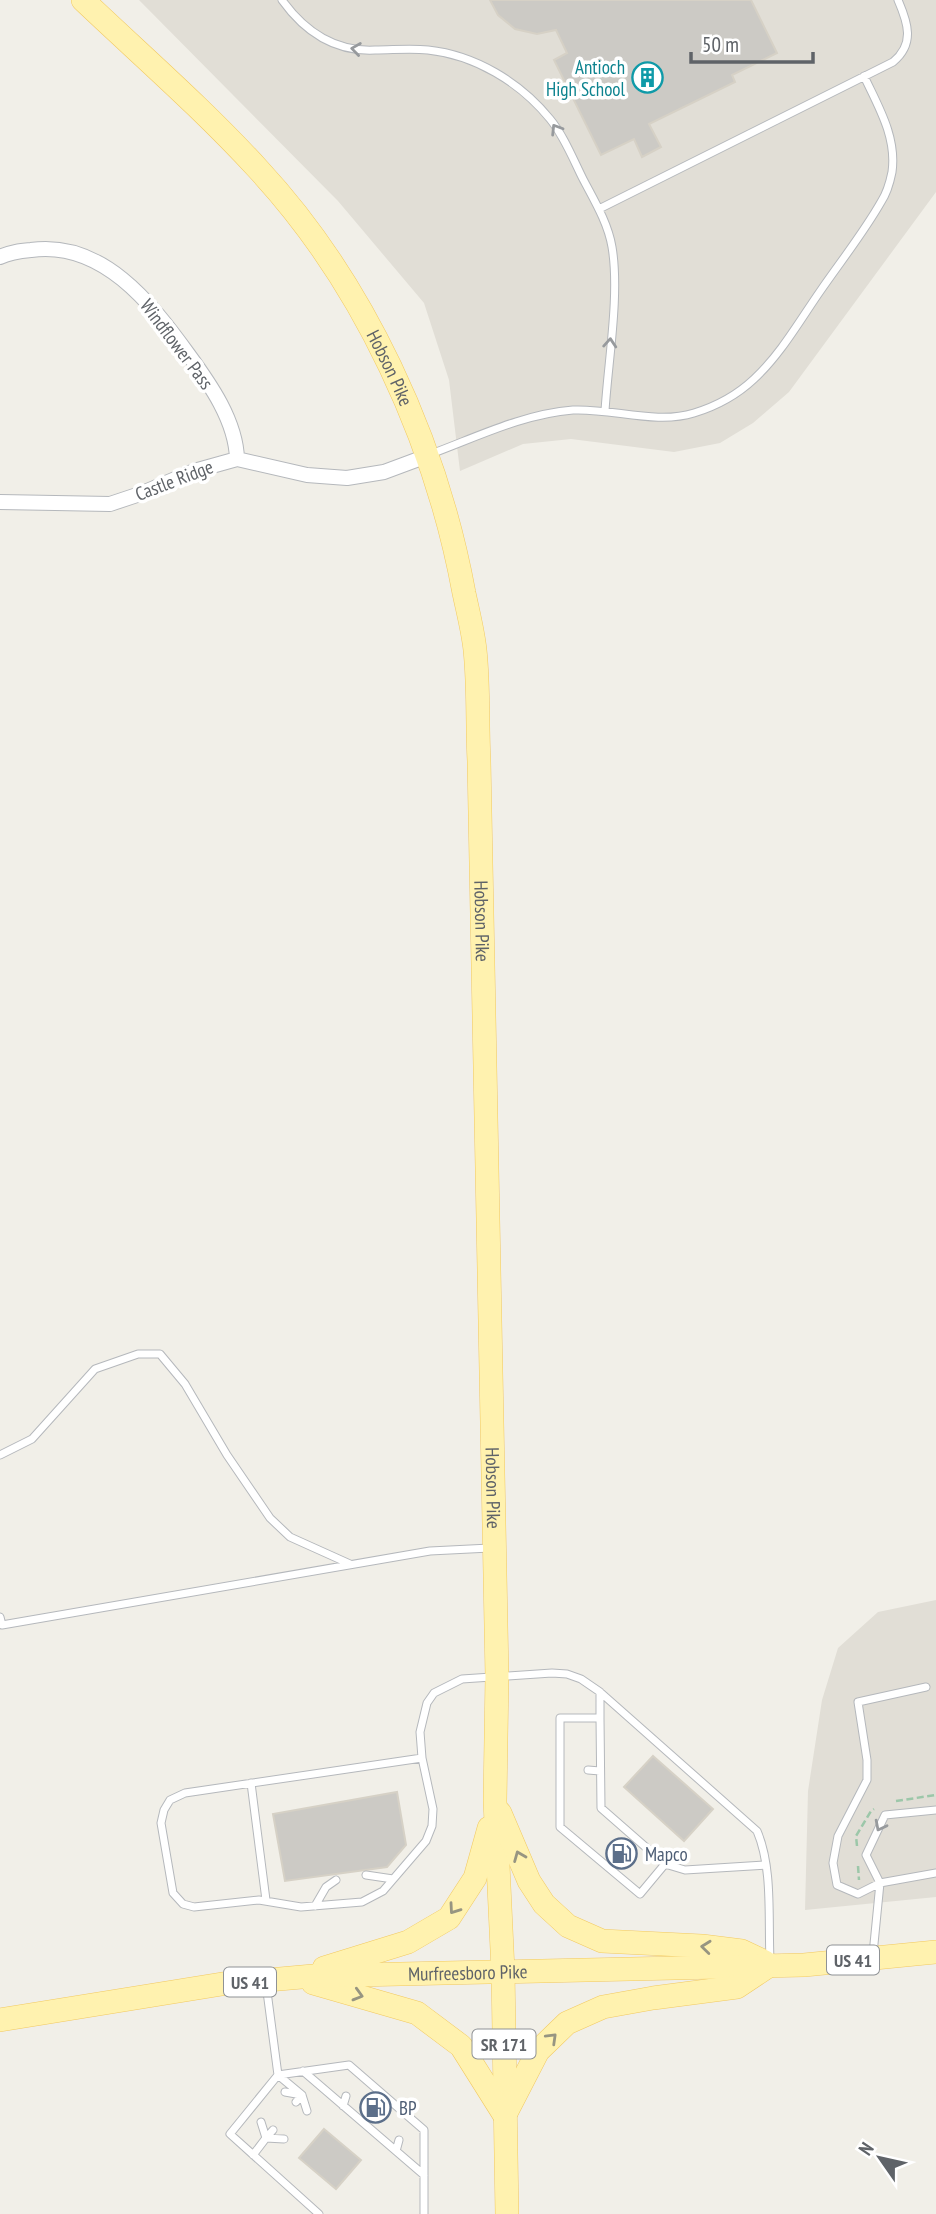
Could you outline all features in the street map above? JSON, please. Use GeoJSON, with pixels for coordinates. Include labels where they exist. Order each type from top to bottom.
{"type":"FeatureCollection","features":[{"type":"Feature","properties":{"kind":"main road","name":"Hobson Pike"},"geometry":{"type":"LineString","coordinates":[[83,0],[260,170],[311,233],[356,304],[387,360],[415,420],[439,489],[458,558],[475,649],[495,1547],[495,1801],[503,1971]]}},
{"type":"Feature","properties":{"kind":"main road"},"geometry":{"type":"LineString","coordinates":[[495,1801],[529,1881],[544,1904],[568,1926],[602,1941],[702,1946],[742,1951],[770,1965],[737,1987],[603,2007],[567,2023],[538,2050],[505,2116]]}},
{"type":"Feature","properties":{"kind":"main road"},"geometry":{"type":"LineString","coordinates":[[292,1978],[408,1942],[449,1918],[475,1878],[495,1801]]}},
{"type":"Feature","properties":{"kind":"main road","name":"Murfreesboro Pike"},"geometry":{"type":"LineString","coordinates":[[0,2020],[222,1984],[292,1978],[770,1965],[936,1952]]}},
{"type":"Feature","properties":{"kind":"main road","name":"SR 171"},"geometry":{"type":"LineString","coordinates":[[503,1971],[507,2214]]}},
{"type":"Feature","properties":{"kind":"main road"},"geometry":{"type":"LineString","coordinates":[[292,1978],[417,2013],[461,2046],[505,2116]]}},
{"type":"Feature","properties":{"kind":"street","name":"Windflower Pass"},"geometry":{"type":"LineString","coordinates":[[0,257],[8,253],[45,248],[75,253],[91,259],[133,287],[166,324],[200,370],[222,406],[237,444],[237,459]]}},
{"type":"Feature","properties":{"kind":"street","name":"Castle Ridge"},"geometry":{"type":"LineString","coordinates":[[0,502],[110,503],[140,494],[194,471],[237,459],[307,475],[347,478],[384,472],[427,456]]}},
{"type":"Feature","properties":{"kind":"lane"},"geometry":{"type":"LineString","coordinates":[[282,0],[304,26],[337,45],[356,50],[413,49],[443,53],[482,66],[513,84],[550,119],[599,209],[612,247],[614,277],[605,411]]}},
{"type":"Feature","properties":{"kind":"lane"},"geometry":{"type":"LineString","coordinates":[[599,209],[893,62],[907,45],[908,28],[898,0]]}},
{"type":"Feature","properties":{"kind":"lane"},"geometry":{"type":"LineString","coordinates":[[427,456],[542,414],[574,410],[661,416],[691,414],[735,395],[768,365],[877,209],[887,189],[892,161],[890,139],[882,114],[864,76]]}},
{"type":"Feature","properties":{"kind":"lane"},"geometry":{"type":"LineString","coordinates":[[0,1455],[32,1439],[95,1369],[138,1354],[160,1354],[185,1384],[227,1455],[270,1518],[290,1537],[351,1565]]}},
{"type":"Feature","properties":{"kind":"lane"},"geometry":{"type":"LineString","coordinates":[[0,1617],[2,1625],[430,1551],[495,1547]]}},
{"type":"Feature","properties":{"kind":"lane"},"geometry":{"type":"LineString","coordinates":[[422,1758],[185,1793],[170,1800],[161,1823],[173,1893],[183,1904],[194,1907],[265,1900],[301,1907],[362,1902],[383,1891],[426,1841],[432,1826],[433,1809],[422,1758],[420,1732],[427,1703],[434,1693],[462,1679],[534,1673],[567,1674],[600,1692],[757,1831],[763,1845],[766,1865],[770,1965]]}},
{"type":"Feature","properties":{"kind":"lane"},"geometry":{"type":"LineString","coordinates":[[926,1687],[858,1702],[867,1760],[867,1780],[838,1836],[833,1863],[837,1885],[858,1894],[880,1883],[936,1873]]}},
{"type":"Feature","properties":{"kind":"lane"},"geometry":{"type":"LineString","coordinates":[[600,1692],[601,1808],[609,1821],[628,1832],[665,1864],[685,1870],[766,1865]]}},
{"type":"Feature","properties":{"kind":"lane"},"geometry":{"type":"LineString","coordinates":[[600,1718],[560,1718],[560,1747],[565,1769],[560,1790],[560,1827],[578,1835],[633,1884],[640,1894],[665,1864]]}},
{"type":"Feature","properties":{"kind":"lane"},"geometry":{"type":"LineString","coordinates":[[560,1732],[570,1732]]}},
{"type":"Feature","properties":{"kind":"lane"},"geometry":{"type":"LineString","coordinates":[[590,1732],[600,1732]]}},
{"type":"Feature","properties":{"kind":"lane"},"geometry":{"type":"LineString","coordinates":[[560,1747],[569,1747]]}},
{"type":"Feature","properties":{"kind":"lane"},"geometry":{"type":"LineString","coordinates":[[589,1747],[600,1747]]}},
{"type":"Feature","properties":{"kind":"lane"},"geometry":{"type":"LineString","coordinates":[[588,1770],[600,1771]]}},
{"type":"Feature","properties":{"kind":"lane"},"geometry":{"type":"LineString","coordinates":[[251,1783],[265,1900]]}},
{"type":"Feature","properties":{"kind":"lane"},"geometry":{"type":"LineString","coordinates":[[560,1790],[569,1790]]}},
{"type":"Feature","properties":{"kind":"lane"},"geometry":{"type":"LineString","coordinates":[[591,1790],[601,1791]]}},
{"type":"Feature","properties":{"kind":"lane"},"geometry":{"type":"LineString","coordinates":[[560,1808],[570,1808]]}},
{"type":"Feature","properties":{"kind":"lane"},"geometry":{"type":"LineString","coordinates":[[593,1812],[601,1808]]}},
{"type":"Feature","properties":{"kind":"lane"},"geometry":{"type":"LineString","coordinates":[[872,1959],[880,1883],[866,1854],[885,1815],[936,1810]]}},
{"type":"Feature","properties":{"kind":"lane"},"geometry":{"type":"LineString","coordinates":[[622,1839],[628,1832]]}},
{"type":"Feature","properties":{"kind":"lane"},"geometry":{"type":"LineString","coordinates":[[639,1854],[645,1847]]}},
{"type":"Feature","properties":{"kind":"lane"},"geometry":{"type":"LineString","coordinates":[[650,1865],[657,1857]]}},
{"type":"Feature","properties":{"kind":"lane"},"geometry":{"type":"LineString","coordinates":[[366,1875],[393,1879]]}},
{"type":"Feature","properties":{"kind":"lane"},"geometry":{"type":"LineString","coordinates":[[315,1906],[326,1886],[336,1880]]}},
{"type":"Feature","properties":{"kind":"lane"},"geometry":{"type":"LineString","coordinates":[[266,1980],[278,2075],[302,2095],[307,2111]]}},
{"type":"Feature","properties":{"kind":"lane"},"geometry":{"type":"LineString","coordinates":[[319,2214],[230,2134],[278,2075],[349,2065],[354,2074],[372,2090],[424,2130],[424,2214]]}},
{"type":"Feature","properties":{"kind":"lane"},"geometry":{"type":"LineString","coordinates":[[303,2071],[424,2175]]}},
{"type":"Feature","properties":{"kind":"lane"},"geometry":{"type":"LineString","coordinates":[[285,2092],[302,2095]]}},
{"type":"Feature","properties":{"kind":"lane"},"geometry":{"type":"LineString","coordinates":[[296,2102],[302,2095]]}},
{"type":"Feature","properties":{"kind":"lane"},"geometry":{"type":"LineString","coordinates":[[343,2106],[346,2096]]}},
{"type":"Feature","properties":{"kind":"lane"},"geometry":{"type":"LineString","coordinates":[[361,2121],[364,2111]]}},
{"type":"Feature","properties":{"kind":"lane"},"geometry":{"type":"LineString","coordinates":[[261,2122],[267,2138]]}},
{"type":"Feature","properties":{"kind":"lane"},"geometry":{"type":"LineString","coordinates":[[378,2136],[381,2126]]}},
{"type":"Feature","properties":{"kind":"lane"},"geometry":{"type":"LineString","coordinates":[[253,2155],[273,2130]]}},
{"type":"Feature","properties":{"kind":"lane"},"geometry":{"type":"LineString","coordinates":[[267,2138],[284,2139]]}},
{"type":"Feature","properties":{"kind":"lane"},"geometry":{"type":"LineString","coordinates":[[396,2151],[399,2140]]}},
{"type":"Feature","properties":{"kind":"shaded area"},"geometry":{"type":"Polygon","coordinates":[[[139,0],[936,0],[936,192],[789,392],[753,423],[720,443],[674,452],[571,439],[523,444],[460,471],[449,380],[424,303],[338,201],[139,0]]]}},
{"type":"Feature","properties":{"kind":"shaded area"},"geometry":{"type":"Polygon","coordinates":[[[936,1600],[936,1897],[805,1910],[808,1791],[822,1700],[838,1648],[878,1612],[936,1600]]]}},
{"type":"Feature","properties":{"kind":"building","name":"Antioch High School"},"geometry":{"type":"Polygon","coordinates":[[[490,0],[751,0],[777,53],[732,75],[735,82],[649,124],[661,147],[642,157],[634,139],[601,155],[554,60],[567,53],[556,30],[537,34],[515,29],[498,15],[490,0]]]}},
{"type":"Feature","properties":{"kind":"building"},"geometry":{"type":"Polygon","coordinates":[[[653,1756],[713,1809],[684,1841],[624,1787],[653,1756]]]}},
{"type":"Feature","properties":{"kind":"building"},"geometry":{"type":"Polygon","coordinates":[[[397,1792],[406,1845],[387,1867],[285,1881],[273,1814],[397,1792]]]}},
{"type":"Feature","properties":{"kind":"building"},"geometry":{"type":"Polygon","coordinates":[[[324,2129],[361,2160],[336,2189],[299,2158],[324,2129]]]}},
{"type":"Feature","properties":{"kind":"place","name":"Antioch High School"},"geometry":{"type":"Point","coordinates":[648,78]}},
{"type":"Feature","properties":{"kind":"place","name":"Mapco"},"geometry":{"type":"Point","coordinates":[622,1854]}},
{"type":"Feature","properties":{"kind":"place","name":"BP"},"geometry":{"type":"Point","coordinates":[376,2108]}}]}
